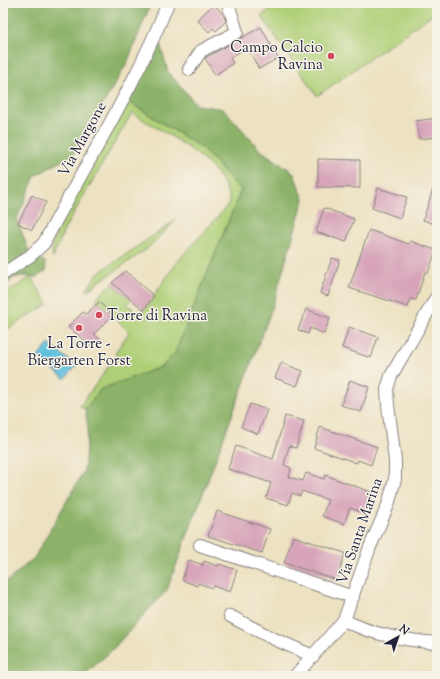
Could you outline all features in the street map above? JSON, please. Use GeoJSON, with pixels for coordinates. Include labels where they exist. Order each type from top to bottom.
{"type":"FeatureCollection","features":[{"type":"Feature","properties":{"kind":"street","name":"Via Margone"},"geometry":{"type":"LineString","coordinates":[[3,274],[30,256],[44,243],[137,75],[168,3]]}},
{"type":"Feature","properties":{"kind":"street"},"geometry":{"type":"LineString","coordinates":[[189,69],[201,51],[237,32],[228,3]]}},
{"type":"Feature","properties":{"kind":"street","name":"Via Santa Marina"},"geometry":{"type":"LineString","coordinates":[[295,676],[344,620],[370,547],[388,505],[395,479],[396,461],[387,389],[391,376],[437,296]]}},
{"type":"Feature","properties":{"kind":"street"},"geometry":{"type":"LineString","coordinates":[[200,545],[353,597]]}},
{"type":"Feature","properties":{"kind":"street"},"geometry":{"type":"LineString","coordinates":[[230,616],[272,638],[313,656]]}},
{"type":"Feature","properties":{"kind":"street"},"geometry":{"type":"LineString","coordinates":[[344,620],[362,630],[437,643]]}},
{"type":"Feature","properties":{"kind":"green space"},"geometry":{"type":"Polygon","coordinates":[[[3,3],[151,3],[127,63],[74,154],[35,176],[17,219],[29,252],[3,269],[3,3]]]}},
{"type":"Feature","properties":{"kind":"green space","name":"Campo Calcio Ravina"},"geometry":{"type":"Polygon","coordinates":[[[279,3],[437,3],[437,11],[317,96],[261,16],[279,3]]]}},
{"type":"Feature","properties":{"kind":"green space"},"geometry":{"type":"Polygon","coordinates":[[[159,39],[168,72],[197,105],[224,109],[260,150],[293,172],[304,199],[272,308],[167,590],[110,652],[83,676],[3,676],[3,585],[34,558],[84,471],[88,427],[85,409],[101,389],[161,367],[175,353],[241,190],[202,148],[126,100],[159,39]]]}},
{"type":"Feature","properties":{"kind":"green space"},"geometry":{"type":"Polygon","coordinates":[[[126,100],[202,148],[241,190],[175,353],[161,367],[101,389],[85,409],[80,406],[117,355],[115,353],[129,332],[96,299],[112,283],[131,299],[127,304],[140,315],[178,261],[230,203],[226,188],[217,174],[192,150],[132,113],[65,228],[53,258],[52,246],[59,226],[126,100]]]}},
{"type":"Feature","properties":{"kind":"green space"},"geometry":{"type":"Polygon","coordinates":[[[175,221],[147,249],[86,291],[97,274],[175,221]]]}},
{"type":"Feature","properties":{"kind":"green space"},"geometry":{"type":"Polygon","coordinates":[[[37,257],[45,262],[46,271],[37,277],[22,276],[13,278],[3,289],[3,279],[37,257]]]}},
{"type":"Feature","properties":{"kind":"green space"},"geometry":{"type":"Polygon","coordinates":[[[31,277],[48,304],[3,332],[3,295],[31,277]]]}},
{"type":"Feature","properties":{"kind":"water"},"geometry":{"type":"Polygon","coordinates":[[[49,344],[76,366],[65,379],[38,357],[49,344]]]}},
{"type":"Feature","properties":{"kind":"building"},"geometry":{"type":"Polygon","coordinates":[[[214,4],[223,14],[226,21],[216,31],[213,28],[209,32],[197,20],[214,4]]]}},
{"type":"Feature","properties":{"kind":"building"},"geometry":{"type":"Polygon","coordinates":[[[261,27],[278,58],[259,69],[247,47],[230,58],[233,63],[215,75],[205,58],[261,27]]]}},
{"type":"Feature","properties":{"kind":"building"},"geometry":{"type":"Polygon","coordinates":[[[437,118],[437,137],[419,139],[416,121],[437,118]]]}},
{"type":"Feature","properties":{"kind":"building"},"geometry":{"type":"Polygon","coordinates":[[[318,159],[360,160],[360,188],[318,187],[318,159]]]}},
{"type":"Feature","properties":{"kind":"building"},"geometry":{"type":"Polygon","coordinates":[[[435,183],[437,183],[437,225],[423,220],[435,183]]]}},
{"type":"Feature","properties":{"kind":"building"},"geometry":{"type":"Polygon","coordinates":[[[378,188],[407,197],[400,218],[372,208],[378,188]]]}},
{"type":"Feature","properties":{"kind":"building"},"geometry":{"type":"Polygon","coordinates":[[[32,195],[46,202],[32,230],[18,223],[32,195]]]}},
{"type":"Feature","properties":{"kind":"building"},"geometry":{"type":"Polygon","coordinates":[[[324,208],[354,219],[346,242],[316,232],[324,208]]]}},
{"type":"Feature","properties":{"kind":"building"},"geometry":{"type":"Polygon","coordinates":[[[369,230],[409,244],[410,241],[436,250],[428,273],[425,272],[416,300],[411,299],[408,307],[349,288],[369,230]]]}},
{"type":"Feature","properties":{"kind":"building"},"geometry":{"type":"Polygon","coordinates":[[[332,258],[340,260],[328,296],[320,293],[332,258]]]}},
{"type":"Feature","properties":{"kind":"building"},"geometry":{"type":"Polygon","coordinates":[[[125,271],[154,296],[144,310],[112,283],[125,271]]]}},
{"type":"Feature","properties":{"kind":"building"},"geometry":{"type":"Polygon","coordinates":[[[99,302],[113,315],[94,334],[103,342],[91,346],[68,327],[83,312],[86,314],[99,302]]]}},
{"type":"Feature","properties":{"kind":"building"},"geometry":{"type":"Polygon","coordinates":[[[306,309],[330,318],[324,334],[310,328],[308,334],[298,330],[306,309]]]}},
{"type":"Feature","properties":{"kind":"building"},"geometry":{"type":"Polygon","coordinates":[[[349,327],[378,337],[371,358],[342,348],[349,327]]]}},
{"type":"Feature","properties":{"kind":"building"},"geometry":{"type":"Polygon","coordinates":[[[281,363],[303,371],[297,386],[275,378],[281,363]]]}},
{"type":"Feature","properties":{"kind":"building"},"geometry":{"type":"Polygon","coordinates":[[[350,380],[369,387],[361,412],[341,405],[350,380]]]}},
{"type":"Feature","properties":{"kind":"building"},"geometry":{"type":"Polygon","coordinates":[[[250,404],[267,410],[258,434],[241,427],[250,404]]]}},
{"type":"Feature","properties":{"kind":"building"},"geometry":{"type":"Polygon","coordinates":[[[285,416],[304,421],[296,448],[289,446],[284,465],[291,468],[289,477],[303,481],[306,473],[324,479],[325,475],[371,492],[364,513],[350,508],[344,524],[322,516],[328,500],[302,491],[300,496],[292,493],[288,505],[266,498],[271,483],[228,469],[236,446],[273,459],[285,416]]]}},
{"type":"Feature","properties":{"kind":"building"},"geometry":{"type":"Polygon","coordinates":[[[320,427],[377,447],[371,465],[358,460],[357,463],[314,448],[320,427]]]}},
{"type":"Feature","properties":{"kind":"building"},"geometry":{"type":"Polygon","coordinates":[[[217,511],[270,529],[262,553],[208,536],[217,511]]]}},
{"type":"Feature","properties":{"kind":"building"},"geometry":{"type":"Polygon","coordinates":[[[293,536],[345,553],[337,580],[284,563],[293,536]]]}},
{"type":"Feature","properties":{"kind":"building"},"geometry":{"type":"Polygon","coordinates":[[[189,560],[203,565],[204,561],[218,566],[219,564],[237,570],[230,592],[198,583],[197,586],[182,580],[189,560]]]}},
{"type":"Feature","properties":{"kind":"place","name":"Campo Calcio Ravina"},"geometry":{"type":"Point","coordinates":[331,56]}},
{"type":"Feature","properties":{"kind":"place","name":"Torre di Ravina"},"geometry":{"type":"Point","coordinates":[99,315]}},
{"type":"Feature","properties":{"kind":"place","name":"La Torre - Biergarten Forst"},"geometry":{"type":"Point","coordinates":[79,328]}}]}
